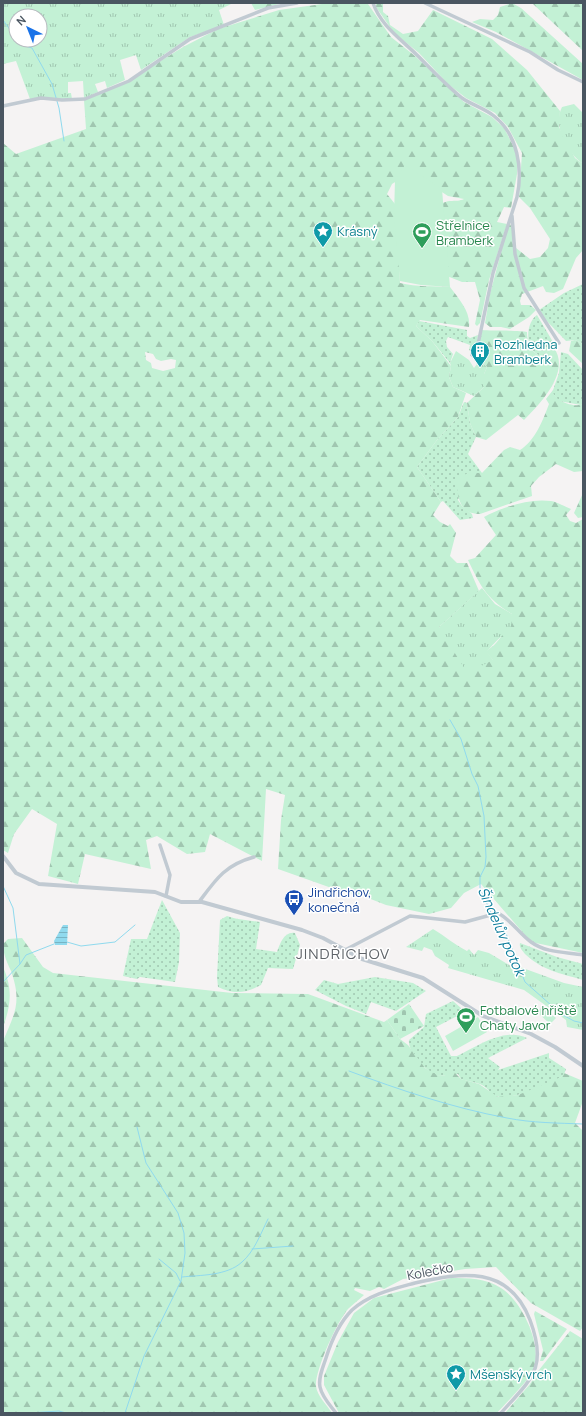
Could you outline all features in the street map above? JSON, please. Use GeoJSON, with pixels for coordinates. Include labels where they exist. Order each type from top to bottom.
{"type":"FeatureCollection","features":[{"type":"Feature","properties":{"kind":"street"},"geometry":{"type":"LineString","coordinates":[[3,106],[41,98],[62,100],[84,99],[129,81],[190,39],[268,8],[297,3]]}},
{"type":"Feature","properties":{"kind":"street"},"geometry":{"type":"LineString","coordinates":[[373,3],[381,19],[394,35],[450,88],[470,103],[492,115],[506,130],[516,150],[519,165],[519,185],[493,273],[478,344],[472,356]]}},
{"type":"Feature","properties":{"kind":"street"},"geometry":{"type":"LineString","coordinates":[[425,3],[530,52],[558,70],[583,82]]}},
{"type":"Feature","properties":{"kind":"street"},"geometry":{"type":"LineString","coordinates":[[512,212],[516,254],[524,288],[559,343]]}},
{"type":"Feature","properties":{"kind":"street"},"geometry":{"type":"LineString","coordinates":[[160,845],[170,875],[166,896]]}},
{"type":"Feature","properties":{"kind":"street"},"geometry":{"type":"LineString","coordinates":[[3,856],[16,873],[39,884],[77,888],[148,892],[166,896],[181,902],[199,902],[284,924],[323,938],[344,951],[362,959],[423,978],[483,1016],[531,1034],[555,1046],[583,1066]]}},
{"type":"Feature","properties":{"kind":"street"},"geometry":{"type":"LineString","coordinates":[[199,902],[215,880],[224,871],[234,864],[254,857]]}},
{"type":"Feature","properties":{"kind":"street"},"geometry":{"type":"LineString","coordinates":[[344,951],[410,916],[465,922],[498,913],[504,916],[531,942],[546,950],[583,955]]}},
{"type":"Feature","properties":{"kind":"street","name":"Kolečko"},"geometry":{"type":"LineString","coordinates":[[336,1413],[324,1397],[320,1381],[329,1351],[338,1331],[350,1312],[367,1299],[384,1291],[435,1278],[458,1275],[483,1276],[499,1282],[514,1293],[525,1307],[532,1325],[539,1351],[533,1373],[502,1413]]}},
{"type":"Feature","properties":{"kind":"green space"},"geometry":{"type":"Polygon","coordinates":[[[3,3],[233,3],[219,10],[224,25],[190,37],[141,70],[136,55],[120,60],[125,80],[107,88],[105,81],[95,84],[98,92],[84,98],[83,81],[68,82],[68,93],[71,93],[72,99],[30,99],[16,61],[3,64],[3,3]]]}},
{"type":"Feature","properties":{"kind":"green space"},"geometry":{"type":"Polygon","coordinates":[[[251,3],[283,3],[255,10],[251,3]]]}},
{"type":"Feature","properties":{"kind":"green space"},"geometry":{"type":"Polygon","coordinates":[[[329,3],[368,4],[391,37],[415,56],[464,102],[492,117],[504,128],[518,155],[517,174],[511,208],[504,207],[497,222],[507,224],[489,280],[480,323],[477,326],[475,324],[480,300],[475,282],[462,282],[442,274],[439,205],[449,201],[464,199],[448,196],[411,172],[392,184],[387,194],[395,204],[400,283],[419,286],[450,287],[464,306],[469,321],[469,327],[420,320],[416,326],[432,341],[451,366],[449,377],[453,387],[466,393],[458,417],[437,440],[417,467],[441,502],[433,515],[440,522],[448,526],[450,524],[456,533],[450,556],[457,563],[467,563],[479,591],[439,627],[493,660],[486,652],[501,637],[512,614],[496,603],[485,591],[468,560],[475,558],[496,535],[484,517],[516,504],[543,500],[559,503],[571,509],[566,515],[570,521],[576,523],[583,519],[583,953],[531,942],[481,884],[464,893],[451,908],[429,914],[386,905],[363,896],[340,891],[278,869],[281,820],[285,795],[266,789],[262,861],[210,834],[205,852],[187,854],[157,836],[146,840],[151,869],[85,854],[78,884],[48,876],[57,824],[32,809],[14,834],[8,853],[3,850],[3,143],[16,154],[86,129],[84,100],[124,84],[183,47],[218,29],[279,10],[329,3]],[[145,352],[146,360],[151,363],[152,368],[163,371],[175,368],[176,360],[171,359],[161,361],[156,359],[153,354],[145,352]]]}},
{"type":"Feature","properties":{"kind":"green space"},"geometry":{"type":"Polygon","coordinates":[[[376,3],[383,3],[383,12],[388,16],[390,25],[403,34],[418,31],[433,10],[492,39],[527,70],[560,111],[559,127],[575,158],[583,164],[583,250],[576,258],[563,289],[554,293],[546,292],[543,286],[522,294],[520,301],[521,305],[530,305],[536,310],[529,317],[510,329],[490,327],[485,323],[490,294],[509,222],[513,230],[516,248],[530,259],[540,257],[548,248],[550,239],[530,208],[519,197],[522,153],[508,127],[495,113],[466,98],[448,84],[419,53],[394,33],[376,7],[376,3]]]}},
{"type":"Feature","properties":{"kind":"green space"},"geometry":{"type":"Polygon","coordinates":[[[512,3],[521,8],[583,64],[583,80],[496,32],[472,22],[480,19],[493,20],[498,15],[500,7],[512,3]]]}},
{"type":"Feature","properties":{"kind":"green space"},"geometry":{"type":"Polygon","coordinates":[[[535,3],[583,3],[583,51],[533,4],[535,3]]]}},
{"type":"Feature","properties":{"kind":"green space"},"geometry":{"type":"Polygon","coordinates":[[[574,104],[583,113],[583,164],[567,146],[560,130],[559,114],[562,107],[574,104]]]}},
{"type":"Feature","properties":{"kind":"green space","name":"Střelnice Bramberk"},"geometry":{"type":"Polygon","coordinates":[[[405,165],[442,189],[450,287],[421,285],[400,281],[394,216],[395,180],[405,165]]]}},
{"type":"Feature","properties":{"kind":"green space"},"geometry":{"type":"Polygon","coordinates":[[[583,284],[583,344],[575,340],[566,341],[541,315],[539,310],[564,293],[583,284]]]}},
{"type":"Feature","properties":{"kind":"green space"},"geometry":{"type":"Polygon","coordinates":[[[537,315],[553,342],[546,353],[542,356],[532,349],[528,337],[530,324],[537,315]]]}},
{"type":"Feature","properties":{"kind":"green space"},"geometry":{"type":"Polygon","coordinates":[[[419,321],[467,330],[467,336],[470,338],[478,335],[477,343],[471,351],[469,350],[470,345],[448,337],[446,341],[447,347],[453,354],[450,363],[432,341],[416,326],[419,321]]]}},
{"type":"Feature","properties":{"kind":"green space"},"geometry":{"type":"Polygon","coordinates":[[[482,330],[527,332],[530,347],[538,355],[542,356],[551,348],[554,348],[558,357],[559,367],[556,377],[545,397],[524,420],[518,415],[486,440],[476,437],[470,423],[467,403],[484,387],[484,374],[487,367],[481,360],[479,343],[482,330]]]}},
{"type":"Feature","properties":{"kind":"green space"},"geometry":{"type":"Polygon","coordinates":[[[575,340],[583,344],[583,364],[569,351],[571,341],[575,340]]]}},
{"type":"Feature","properties":{"kind":"green space"},"geometry":{"type":"Polygon","coordinates":[[[456,351],[469,360],[474,368],[480,360],[487,367],[484,374],[484,387],[474,396],[453,387],[449,377],[451,366],[450,363],[456,351]]]}},
{"type":"Feature","properties":{"kind":"green space"},"geometry":{"type":"Polygon","coordinates":[[[561,352],[568,354],[583,370],[583,404],[581,405],[559,401],[552,393],[559,373],[561,352]]]}},
{"type":"Feature","properties":{"kind":"green space"},"geometry":{"type":"Polygon","coordinates":[[[553,390],[556,397],[565,403],[575,405],[583,404],[583,471],[574,472],[556,464],[539,477],[531,486],[532,496],[480,514],[467,511],[460,503],[456,479],[468,473],[482,473],[504,450],[510,447],[520,450],[525,446],[534,436],[541,423],[549,404],[546,399],[553,390]]]}},
{"type":"Feature","properties":{"kind":"green space"},"geometry":{"type":"Polygon","coordinates":[[[464,402],[467,403],[470,423],[476,437],[468,454],[482,473],[468,473],[458,500],[462,506],[472,514],[473,518],[460,520],[443,501],[441,502],[417,467],[437,440],[458,417],[464,402]]]}},
{"type":"Feature","properties":{"kind":"green space"},"geometry":{"type":"Polygon","coordinates":[[[583,493],[583,517],[578,518],[574,513],[583,493]]]}},
{"type":"Feature","properties":{"kind":"green space"},"geometry":{"type":"Polygon","coordinates":[[[482,588],[495,604],[512,614],[511,629],[498,639],[487,652],[493,660],[467,673],[439,627],[482,588]]]}},
{"type":"Feature","properties":{"kind":"green space"},"geometry":{"type":"Polygon","coordinates":[[[162,900],[180,933],[179,962],[175,982],[140,977],[137,979],[123,976],[131,939],[147,939],[162,900]]]}},
{"type":"Feature","properties":{"kind":"green space"},"geometry":{"type":"Polygon","coordinates":[[[227,916],[260,922],[256,949],[277,952],[285,936],[295,933],[300,945],[293,969],[268,968],[261,985],[250,990],[235,992],[218,987],[217,977],[220,920],[227,916]]]}},
{"type":"Feature","properties":{"kind":"green space"},"geometry":{"type":"Polygon","coordinates":[[[433,929],[463,949],[467,951],[469,949],[474,955],[478,950],[489,953],[516,969],[520,967],[564,983],[583,987],[583,1030],[567,1027],[566,1020],[524,990],[448,968],[449,965],[435,956],[432,950],[424,947],[422,951],[406,947],[433,929]]]}},
{"type":"Feature","properties":{"kind":"green space"},"geometry":{"type":"Polygon","coordinates":[[[22,938],[43,967],[53,973],[232,993],[308,994],[384,1022],[387,1020],[400,1039],[408,1045],[425,1068],[437,1075],[444,1076],[453,1071],[461,1079],[479,1084],[498,1097],[518,1095],[561,1077],[564,1073],[583,1081],[583,1101],[575,1123],[583,1131],[583,1327],[580,1331],[531,1303],[496,1267],[465,1269],[403,1279],[384,1289],[379,1287],[370,1291],[355,1288],[354,1290],[364,1295],[343,1315],[323,1358],[317,1379],[316,1386],[318,1393],[332,1413],[3,1413],[3,1041],[14,1015],[16,1007],[16,991],[11,971],[4,955],[3,944],[8,939],[22,938]]]}},
{"type":"Feature","properties":{"kind":"green space"},"geometry":{"type":"Polygon","coordinates":[[[520,943],[557,957],[583,964],[583,980],[552,971],[538,964],[525,954],[520,948],[520,943]]]}},
{"type":"Feature","properties":{"kind":"green space"},"geometry":{"type":"Polygon","coordinates":[[[3,967],[10,990],[10,997],[8,1011],[3,1027],[3,967]]]}},
{"type":"Feature","properties":{"kind":"green space"},"geometry":{"type":"Polygon","coordinates":[[[375,977],[413,983],[426,991],[396,1011],[371,1002],[366,1014],[346,1006],[315,990],[324,980],[338,984],[375,977]]]}},
{"type":"Feature","properties":{"kind":"green space"},"geometry":{"type":"Polygon","coordinates":[[[453,1001],[461,1008],[461,1014],[436,1027],[451,1056],[457,1056],[482,1043],[500,1036],[518,1035],[527,1038],[488,1058],[500,1067],[498,1070],[549,1053],[549,1058],[566,1069],[564,1074],[549,1084],[532,1091],[514,1096],[500,1097],[493,1094],[483,1085],[461,1079],[458,1074],[441,1076],[432,1073],[414,1055],[409,1044],[409,1040],[424,1027],[426,1014],[453,1001]]]}},
{"type":"Feature","properties":{"kind":"green space"},"geometry":{"type":"Polygon","coordinates":[[[409,1004],[424,1026],[400,1039],[387,1020],[409,1004]]]}},
{"type":"Feature","properties":{"kind":"green space"},"geometry":{"type":"Polygon","coordinates":[[[543,1006],[556,1018],[550,1024],[537,1012],[543,1006]]]}},
{"type":"Feature","properties":{"kind":"green space","name":"Fotbalové hřiště Chaty Javor"},"geometry":{"type":"Polygon","coordinates":[[[478,1017],[487,1032],[453,1051],[445,1036],[478,1017]]]}},
{"type":"Feature","properties":{"kind":"green space"},"geometry":{"type":"Polygon","coordinates":[[[451,1278],[483,1280],[489,1282],[509,1294],[516,1303],[529,1325],[536,1350],[536,1361],[533,1371],[527,1380],[497,1413],[339,1413],[324,1385],[324,1376],[338,1342],[354,1313],[374,1298],[451,1278]]]}},
{"type":"Feature","properties":{"kind":"green space"},"geometry":{"type":"Polygon","coordinates":[[[535,1311],[567,1329],[543,1361],[540,1361],[543,1350],[534,1314],[535,1311]]]}},
{"type":"Feature","properties":{"kind":"green space"},"geometry":{"type":"Polygon","coordinates":[[[570,1331],[583,1339],[583,1413],[505,1413],[530,1384],[539,1370],[570,1331]]]}},
{"type":"Feature","properties":{"kind":"water"},"geometry":{"type":"Polygon","coordinates":[[[63,925],[68,925],[67,945],[55,945],[54,941],[63,925]]]}},
{"type":"Feature","properties":{"kind":"waterway"},"geometry":{"type":"LineString","coordinates":[[3,20],[8,27]]}},
{"type":"Feature","properties":{"kind":"waterway"},"geometry":{"type":"LineString","coordinates":[[32,48],[52,84],[59,108],[64,141]]}},
{"type":"Feature","properties":{"kind":"waterway","name":"Šindelův potok"},"geometry":{"type":"LineString","coordinates":[[450,720],[461,739],[472,774],[478,786],[484,816],[486,857],[485,867],[480,877],[480,888],[491,913]]}},
{"type":"Feature","properties":{"kind":"waterway"},"geometry":{"type":"LineString","coordinates":[[3,886],[13,908],[20,964],[3,982]]}},
{"type":"Feature","properties":{"kind":"waterway","name":"Šindelův potok"},"geometry":{"type":"LineString","coordinates":[[493,915],[505,931],[525,982],[561,1014],[574,1021],[583,1023]]}},
{"type":"Feature","properties":{"kind":"waterway"},"geometry":{"type":"LineString","coordinates":[[67,942],[81,946],[115,942],[135,925]]}},
{"type":"Feature","properties":{"kind":"waterway"},"geometry":{"type":"LineString","coordinates":[[20,964],[26,955],[54,944]]}},
{"type":"Feature","properties":{"kind":"waterway"},"geometry":{"type":"LineString","coordinates":[[349,1071],[427,1098],[487,1114],[526,1121],[583,1124]]}},
{"type":"Feature","properties":{"kind":"waterway"},"geometry":{"type":"LineString","coordinates":[[125,1413],[144,1356],[181,1281],[185,1253],[184,1233],[178,1213],[146,1163],[137,1127]]}},
{"type":"Feature","properties":{"kind":"waterway"},"geometry":{"type":"LineString","coordinates":[[182,1277],[213,1274],[236,1267],[250,1253],[268,1219]]}},
{"type":"Feature","properties":{"kind":"waterway"},"geometry":{"type":"LineString","coordinates":[[252,1249],[293,1246]]}},
{"type":"Feature","properties":{"kind":"waterway"},"geometry":{"type":"LineString","coordinates":[[159,1259],[176,1273],[180,1281]]}},
{"type":"Feature","properties":{"kind":"waterway"},"geometry":{"type":"LineString","coordinates":[[29,1413],[59,1411],[66,1413]]}},
{"type":"Feature","properties":{"kind":"place","name":"Krásný"},"geometry":{"type":"Point","coordinates":[323,248]}},
{"type":"Feature","properties":{"kind":"place","name":"Střelnice Bramberk"},"geometry":{"type":"Point","coordinates":[422,249]}},
{"type":"Feature","properties":{"kind":"place","name":"Rozhledna Bramberk"},"geometry":{"type":"Point","coordinates":[480,368]}},
{"type":"Feature","properties":{"kind":"place","name":"Jindřichov, konečná"},"geometry":{"type":"Point","coordinates":[294,916]}},
{"type":"Feature","properties":{"kind":"place","name":"Fotbalové hřiště Chaty Javor"},"geometry":{"type":"Point","coordinates":[466,1034]}},
{"type":"Feature","properties":{"kind":"place","name":"Mšenský vrch"},"geometry":{"type":"Point","coordinates":[456,1391]}},
{"type":"Feature","properties":{"kind":"district","name":"JINDŘICHOV"},"geometry":{"type":"Point","coordinates":[343,953]}}]}
